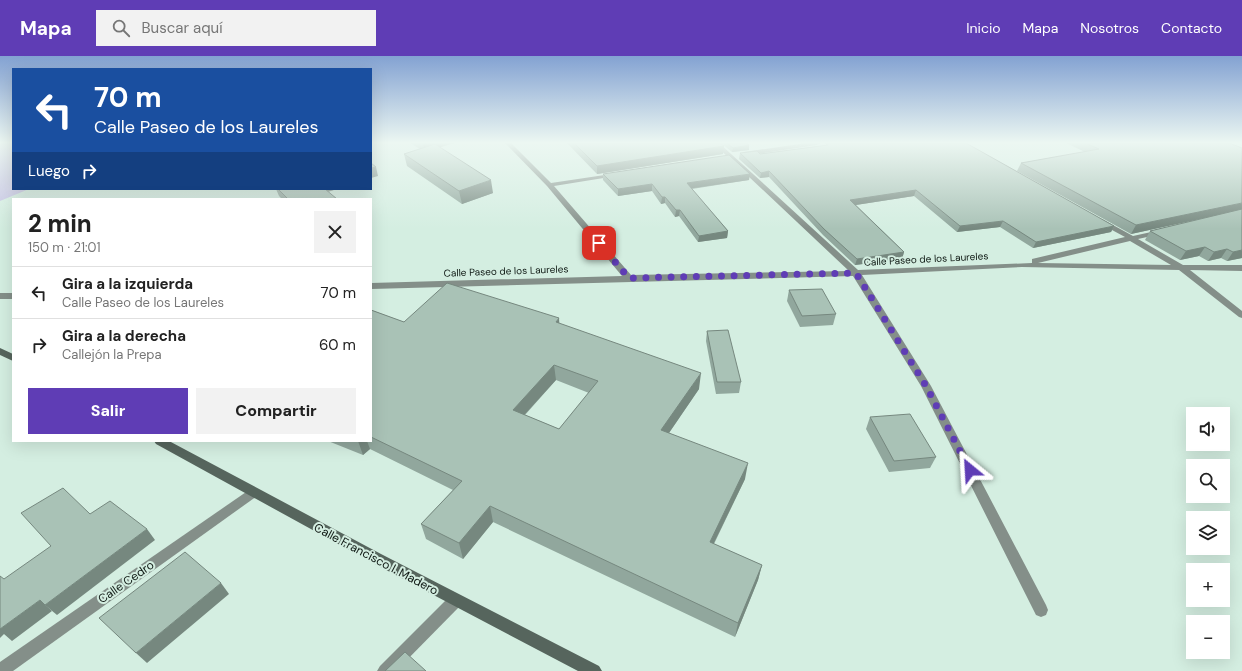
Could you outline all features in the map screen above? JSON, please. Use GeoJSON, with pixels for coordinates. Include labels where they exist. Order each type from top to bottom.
{"type":"FeatureCollection","features":[{"type":"Feature","properties":{"kind":"main road"},"geometry":{"type":"LineString","coordinates":[[0,351],[12,357]]}},
{"type":"Feature","properties":{"kind":"main road","name":"Calle Francisco I. Madero"},"geometry":{"type":"LineString","coordinates":[[162,442],[253,493],[455,601],[594,671]]}},
{"type":"Feature","properties":{"kind":"street"},"geometry":{"type":"LineString","coordinates":[[536,172],[629,278]]}},
{"type":"Feature","properties":{"kind":"street"},"geometry":{"type":"LineString","coordinates":[[549,185],[627,172]]}},
{"type":"Feature","properties":{"kind":"street"},"geometry":{"type":"LineString","coordinates":[[743,172],[856,273],[926,386],[1041,610]]}},
{"type":"Feature","properties":{"kind":"street"},"geometry":{"type":"LineString","coordinates":[[1096,218],[1181,267],[1242,315]]}},
{"type":"Feature","properties":{"kind":"street"},"geometry":{"type":"LineString","coordinates":[[1022,265],[1168,230]]}},
{"type":"Feature","properties":{"kind":"street","name":"Calle Paseo de los Laureles"},"geometry":{"type":"LineString","coordinates":[[372,286],[856,273],[1022,265],[1242,268]]}},
{"type":"Feature","properties":{"kind":"street"},"geometry":{"type":"LineString","coordinates":[[0,296],[12,296]]}},
{"type":"Feature","properties":{"kind":"street","name":"Calle Cedro"},"geometry":{"type":"LineString","coordinates":[[0,671],[253,493]]}},
{"type":"Feature","properties":{"kind":"street"},"geometry":{"type":"LineString","coordinates":[[385,671],[455,601]]}},
{"type":"Feature","properties":{"kind":"shaded area"},"geometry":{"type":"Polygon","coordinates":[[[0,172],[12,172],[12,190],[27,190],[0,201],[0,172]]]}},
{"type":"Feature","properties":{"kind":"building"},"geometry":{"type":"Polygon","coordinates":[[[430,172],[478,172],[491,180],[459,191],[430,172]]]}},
{"type":"Feature","properties":{"kind":"building"},"geometry":{"type":"Polygon","coordinates":[[[618,172],[747,172],[750,174],[687,183],[728,231],[699,236],[680,210],[676,210],[665,197],[662,197],[652,184],[618,189],[603,174],[618,172]]]}},
{"type":"Feature","properties":{"kind":"building"},"geometry":{"type":"Polygon","coordinates":[[[770,172],[1017,172],[1114,226],[1036,242],[1003,221],[960,226],[916,190],[850,200],[904,252],[857,259],[824,229],[770,172]]]}},
{"type":"Feature","properties":{"kind":"building"},"geometry":{"type":"Polygon","coordinates":[[[1037,172],[1242,172],[1242,203],[1136,225],[1037,172]]]}},
{"type":"Feature","properties":{"kind":"building"},"geometry":{"type":"Polygon","coordinates":[[[279,190],[326,190],[336,198],[287,198],[279,190]]]}},
{"type":"Feature","properties":{"kind":"building"},"geometry":{"type":"Polygon","coordinates":[[[1242,209],[1242,250],[1233,252],[1227,249],[1214,252],[1205,247],[1186,251],[1150,231],[1242,209]]]}},
{"type":"Feature","properties":{"kind":"building"},"geometry":{"type":"Polygon","coordinates":[[[447,283],[559,318],[556,322],[701,373],[661,430],[748,463],[710,542],[762,565],[738,623],[490,506],[459,543],[421,524],[462,481],[372,437],[372,310],[404,322],[447,283]],[[554,365],[513,410],[559,429],[598,381],[554,365]]]}},
{"type":"Feature","properties":{"kind":"building"},"geometry":{"type":"Polygon","coordinates":[[[822,289],[836,314],[802,316],[789,290],[822,289]]]}},
{"type":"Feature","properties":{"kind":"building"},"geometry":{"type":"Polygon","coordinates":[[[728,330],[741,382],[717,382],[707,331],[728,330]]]}},
{"type":"Feature","properties":{"kind":"building"},"geometry":{"type":"Polygon","coordinates":[[[910,414],[936,457],[894,461],[870,417],[910,414]]]}},
{"type":"Feature","properties":{"kind":"building"},"geometry":{"type":"Polygon","coordinates":[[[63,488],[90,514],[110,501],[147,529],[45,605],[40,600],[0,629],[0,576],[4,579],[51,546],[21,513],[63,488]]]}},
{"type":"Feature","properties":{"kind":"building"},"geometry":{"type":"Polygon","coordinates":[[[185,552],[221,583],[136,653],[99,618],[185,552]]]}},
{"type":"Feature","properties":{"kind":"building"},"geometry":{"type":"Polygon","coordinates":[[[405,652],[426,671],[385,671],[405,652]]]}},
{"type":"Feature","properties":{"kind":"route"},"geometry":{"type":"LineString","coordinates":[[599,243],[629,278],[856,273],[926,386],[970,470]]}}]}
